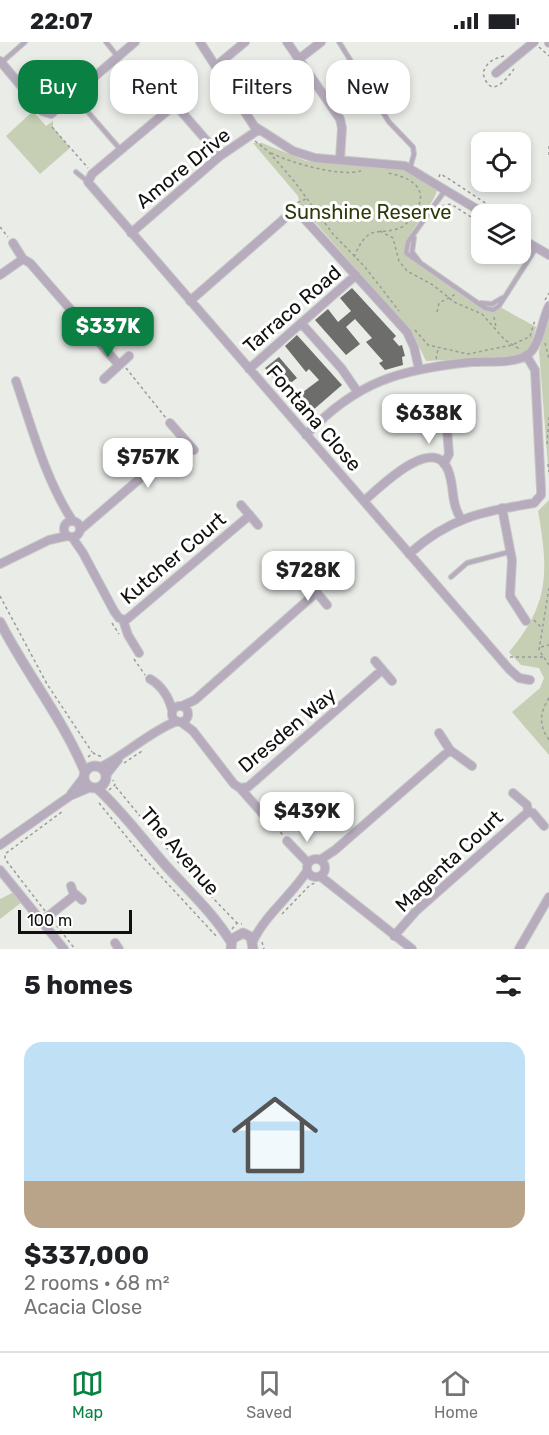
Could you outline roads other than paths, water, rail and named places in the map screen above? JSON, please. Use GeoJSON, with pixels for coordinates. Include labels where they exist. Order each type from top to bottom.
{"type":"FeatureCollection","features":[{"type":"Feature","properties":{"kind":"street"},"geometry":{"type":"LineString","coordinates":[[98,74],[135,42]]}},
{"type":"Feature","properties":{"kind":"street"},"geometry":{"type":"LineString","coordinates":[[200,42],[212,60]]}},
{"type":"Feature","properties":{"kind":"street"},"geometry":{"type":"LineString","coordinates":[[223,60],[245,42]]}},
{"type":"Feature","properties":{"kind":"street"},"geometry":{"type":"LineString","coordinates":[[287,42],[340,119],[342,128],[340,159]]}},
{"type":"Feature","properties":{"kind":"street"},"geometry":{"type":"LineString","coordinates":[[299,59],[321,42]]}},
{"type":"Feature","properties":{"kind":"street"},"geometry":{"type":"LineString","coordinates":[[496,74],[534,42]]}},
{"type":"Feature","properties":{"kind":"street"},"geometry":{"type":"LineString","coordinates":[[1,62],[18,82]]}},
{"type":"Feature","properties":{"kind":"street"},"geometry":{"type":"LineString","coordinates":[[90,177],[120,149],[172,107],[180,110],[220,156]]}},
{"type":"Feature","properties":{"kind":"street"},"geometry":{"type":"LineString","coordinates":[[248,114],[258,130],[298,153],[315,158],[400,165],[410,168],[471,205]]}},
{"type":"Feature","properties":{"kind":"street","name":"Amore Drive"},"geometry":{"type":"LineString","coordinates":[[131,232],[220,156],[258,130]]}},
{"type":"Feature","properties":{"kind":"street","name":"Fontana Close"},"geometry":{"type":"LineString","coordinates":[[90,177],[131,232],[502,661],[519,678],[530,680]]}},
{"type":"Feature","properties":{"kind":"street"},"geometry":{"type":"LineString","coordinates":[[190,301],[285,218],[295,212],[309,221],[406,332],[414,347],[419,369]]}},
{"type":"Feature","properties":{"kind":"street"},"geometry":{"type":"LineString","coordinates":[[13,243],[23,259],[30,263],[120,364]]}},
{"type":"Feature","properties":{"kind":"street"},"geometry":{"type":"LineString","coordinates":[[531,245],[549,255]]}},
{"type":"Feature","properties":{"kind":"street"},"geometry":{"type":"LineString","coordinates":[[0,275],[23,259]]}},
{"type":"Feature","properties":{"kind":"street","name":"Tarraco Road"},"geometry":{"type":"LineString","coordinates":[[249,369],[356,275]]}},
{"type":"Feature","properties":{"kind":"street"},"geometry":{"type":"LineString","coordinates":[[409,554],[433,533],[461,519],[502,508],[534,503],[541,495],[534,381],[528,359],[539,338],[549,306]]}},
{"type":"Feature","properties":{"kind":"street"},"geometry":{"type":"LineString","coordinates":[[301,323],[357,391]]}},
{"type":"Feature","properties":{"kind":"street"},"geometry":{"type":"LineString","coordinates":[[104,379],[129,356]]}},
{"type":"Feature","properties":{"kind":"street"},"geometry":{"type":"LineString","coordinates":[[306,435],[327,413],[357,391],[419,369],[528,359]]}},
{"type":"Feature","properties":{"kind":"street","name":"Kutcher Court"},"geometry":{"type":"LineString","coordinates":[[16,381],[42,458],[72,529],[114,611],[123,620],[136,614],[250,515]]}},
{"type":"Feature","properties":{"kind":"street"},"geometry":{"type":"LineString","coordinates":[[170,423],[194,450]]}},
{"type":"Feature","properties":{"kind":"street"},"geometry":{"type":"LineString","coordinates":[[444,464],[449,454],[447,430]]}},
{"type":"Feature","properties":{"kind":"street"},"geometry":{"type":"LineString","coordinates":[[0,564],[94,516],[185,440]]}},
{"type":"Feature","properties":{"kind":"street"},"geometry":{"type":"LineString","coordinates":[[364,501],[406,466],[432,458],[444,464],[449,473],[453,504],[461,519]]}},
{"type":"Feature","properties":{"kind":"street","name":"Kutcher Court"},"geometry":{"type":"LineString","coordinates":[[241,505],[258,525]]}},
{"type":"Feature","properties":{"kind":"street"},"geometry":{"type":"LineString","coordinates":[[502,508],[510,552],[510,596],[526,621]]}},
{"type":"Feature","properties":{"kind":"street"},"geometry":{"type":"LineString","coordinates":[[308,582],[327,605]]}},
{"type":"Feature","properties":{"kind":"street"},"geometry":{"type":"LineString","coordinates":[[0,845],[180,714],[316,592]]}},
{"type":"Feature","properties":{"kind":"street"},"geometry":{"type":"LineString","coordinates":[[123,620],[126,632],[139,653]]}},
{"type":"Feature","properties":{"kind":"street","name":"The Avenue"},"geometry":{"type":"LineString","coordinates":[[0,622],[29,675],[73,745],[99,774],[116,804],[169,869],[219,922],[231,946]]}},
{"type":"Feature","properties":{"kind":"street"},"geometry":{"type":"LineString","coordinates":[[375,661],[392,681]]}},
{"type":"Feature","properties":{"kind":"street","name":"Dresden Way"},"geometry":{"type":"LineString","coordinates":[[180,714],[240,788],[248,787],[382,670]]}},
{"type":"Feature","properties":{"kind":"street"},"geometry":{"type":"LineString","coordinates":[[149,679],[157,683],[180,714]]}},
{"type":"Feature","properties":{"kind":"street"},"geometry":{"type":"LineString","coordinates":[[439,733],[450,750],[472,766]]}},
{"type":"Feature","properties":{"kind":"street"},"geometry":{"type":"LineString","coordinates":[[231,946],[242,934],[263,922],[335,850],[450,750]]}},
{"type":"Feature","properties":{"kind":"street"},"geometry":{"type":"LineString","coordinates":[[70,796],[99,774]]}},
{"type":"Feature","properties":{"kind":"street"},"geometry":{"type":"LineString","coordinates":[[240,788],[270,822]]}},
{"type":"Feature","properties":{"kind":"street","name":"Magenta Court"},"geometry":{"type":"LineString","coordinates":[[513,794],[527,805],[528,812]]}},
{"type":"Feature","properties":{"kind":"street","name":"Magenta Court"},"geometry":{"type":"LineString","coordinates":[[528,812],[533,813],[544,826]]}},
{"type":"Feature","properties":{"kind":"street","name":"Magenta Court"},"geometry":{"type":"LineString","coordinates":[[394,936],[424,903],[528,812]]}},
{"type":"Feature","properties":{"kind":"street"},"geometry":{"type":"LineString","coordinates":[[0,851],[18,834]]}},
{"type":"Feature","properties":{"kind":"street"},"geometry":{"type":"LineString","coordinates":[[287,841],[317,870],[412,949]]}},
{"type":"Feature","properties":{"kind":"street"},"geometry":{"type":"LineString","coordinates":[[0,863],[9,878]]}},
{"type":"Feature","properties":{"kind":"street"},"geometry":{"type":"LineString","coordinates":[[0,870],[45,918],[64,949]]}},
{"type":"Feature","properties":{"kind":"street"},"geometry":{"type":"LineString","coordinates":[[45,918],[73,890],[82,900]]}},
{"type":"Feature","properties":{"kind":"street"},"geometry":{"type":"LineString","coordinates":[[519,949],[549,897]]}},
{"type":"Feature","properties":{"kind":"street","name":"The Avenue"},"geometry":{"type":"LineString","coordinates":[[219,922],[242,934],[254,947]]}},
{"type":"Feature","properties":{"kind":"street"},"geometry":{"type":"LineString","coordinates":[[254,947],[263,922]]}},
{"type":"Feature","properties":{"kind":"lane"},"geometry":{"type":"LineString","coordinates":[[1,62],[26,42]]}},
{"type":"Feature","properties":{"kind":"lane"},"geometry":{"type":"LineString","coordinates":[[106,42],[118,57]]}},
{"type":"Feature","properties":{"kind":"lane"},"geometry":{"type":"LineString","coordinates":[[339,42],[389,123],[413,147],[414,154],[410,168]]}},
{"type":"Feature","properties":{"kind":"lane"},"geometry":{"type":"LineString","coordinates":[[90,114],[120,149]]}},
{"type":"Feature","properties":{"kind":"lane","name":"Fontana Close"},"geometry":{"type":"LineString","coordinates":[[76,172],[90,177]]}},
{"type":"Feature","properties":{"kind":"lane"},"geometry":{"type":"LineString","coordinates":[[446,189],[415,235],[412,252],[419,262],[480,302],[492,304],[503,298],[536,248]]}},
{"type":"Feature","properties":{"kind":"lane"},"geometry":{"type":"LineString","coordinates":[[451,577],[467,563],[510,552]]}},
{"type":"Feature","properties":{"kind":"park label","name":"Sunshine Reserve"},"geometry":{"type":"Point","coordinates":[368,212]}}]}
